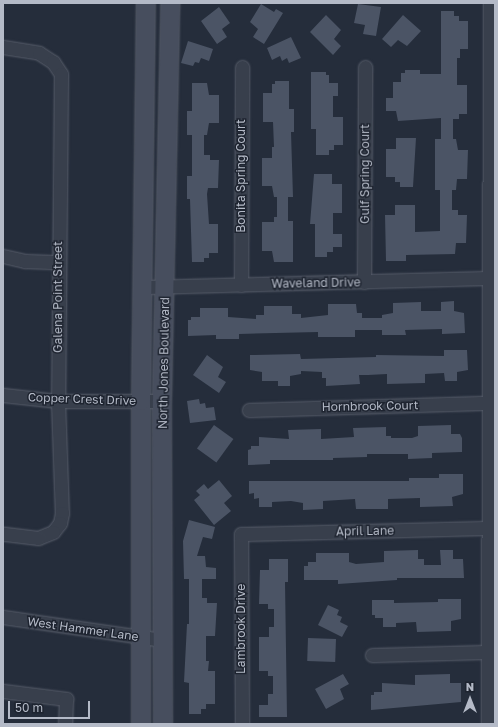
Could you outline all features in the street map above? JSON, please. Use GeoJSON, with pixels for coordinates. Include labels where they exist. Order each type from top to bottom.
{"type":"FeatureCollection","features":[{"type":"Feature","properties":{"kind":"main road","name":"North Jones Boulevard"},"geometry":{"type":"LineString","coordinates":[[141,724],[141,401],[146,3]]}},
{"type":"Feature","properties":{"kind":"main road","name":"North Jones Boulevard"},"geometry":{"type":"LineString","coordinates":[[163,724],[162,401],[166,287],[170,3]]}},
{"type":"Feature","properties":{"kind":"street"},"geometry":{"type":"LineString","coordinates":[[490,3],[492,202],[490,278],[489,528],[492,589],[488,652],[490,718]]}},
{"type":"Feature","properties":{"kind":"street","name":"Galena Point Street"},"geometry":{"type":"LineString","coordinates":[[3,47],[39,53],[53,62],[61,74],[58,262],[58,401],[62,513],[60,523],[53,532],[38,538],[3,534]]}},
{"type":"Feature","properties":{"kind":"street","name":"Bonita Spring Court"},"geometry":{"type":"LineString","coordinates":[[240,284],[242,67]]}},
{"type":"Feature","properties":{"kind":"street","name":"Gulf Spring Court"},"geometry":{"type":"LineString","coordinates":[[364,282],[365,67]]}},
{"type":"Feature","properties":{"kind":"street"},"geometry":{"type":"LineString","coordinates":[[3,256],[25,261],[58,262]]}},
{"type":"Feature","properties":{"kind":"street","name":"Waveland Drive"},"geometry":{"type":"LineString","coordinates":[[143,286],[166,287],[490,278]]}},
{"type":"Feature","properties":{"kind":"street","name":"Copper Crest Drive"},"geometry":{"type":"LineString","coordinates":[[3,396],[58,401],[162,401]]}},
{"type":"Feature","properties":{"kind":"street","name":"Hornbrook Court"},"geometry":{"type":"LineString","coordinates":[[249,410],[490,403]]}},
{"type":"Feature","properties":{"kind":"street","name":"April Lane"},"geometry":{"type":"LineString","coordinates":[[241,534],[489,528]]}},
{"type":"Feature","properties":{"kind":"street","name":"Lambrook Drive"},"geometry":{"type":"LineString","coordinates":[[241,534],[242,724]]}},
{"type":"Feature","properties":{"kind":"street","name":"West Hammer Lane"},"geometry":{"type":"LineString","coordinates":[[3,617],[163,640]]}},
{"type":"Feature","properties":{"kind":"street"},"geometry":{"type":"LineString","coordinates":[[372,655],[488,652]]}},
{"type":"Feature","properties":{"kind":"street"},"geometry":{"type":"LineString","coordinates":[[3,691],[66,699],[65,724]]}},
{"type":"Feature","properties":{"kind":"building"},"geometry":{"type":"Polygon","coordinates":[[[261,4],[274,12],[276,9],[283,13],[264,44],[253,37],[258,29],[250,22],[261,4]]]}},
{"type":"Feature","properties":{"kind":"building"},"geometry":{"type":"Polygon","coordinates":[[[358,4],[381,7],[376,36],[363,34],[365,25],[354,23],[358,4]]]}},
{"type":"Feature","properties":{"kind":"building"},"geometry":{"type":"Polygon","coordinates":[[[219,7],[230,23],[222,29],[227,37],[217,44],[201,21],[219,7]]]}},
{"type":"Feature","properties":{"kind":"building"},"geometry":{"type":"Polygon","coordinates":[[[441,11],[454,11],[454,16],[459,16],[459,21],[468,21],[468,49],[460,49],[460,58],[457,58],[457,85],[467,85],[467,114],[459,114],[459,119],[453,119],[453,139],[456,139],[458,150],[468,150],[467,179],[457,179],[456,190],[452,190],[452,210],[458,210],[458,215],[467,215],[466,243],[456,243],[455,254],[406,255],[406,261],[386,261],[385,215],[395,215],[395,205],[415,205],[415,232],[440,231],[440,190],[435,190],[435,139],[441,139],[441,118],[398,121],[396,111],[386,111],[386,98],[393,98],[393,82],[401,82],[401,73],[405,73],[405,70],[420,70],[420,74],[441,74],[441,11]]]}},
{"type":"Feature","properties":{"kind":"building"},"geometry":{"type":"Polygon","coordinates":[[[326,15],[341,30],[334,39],[341,46],[333,55],[310,32],[326,15]]]}},
{"type":"Feature","properties":{"kind":"building"},"geometry":{"type":"Polygon","coordinates":[[[403,15],[421,31],[407,46],[398,40],[391,47],[382,39],[403,15]]]}},
{"type":"Feature","properties":{"kind":"building"},"geometry":{"type":"Polygon","coordinates":[[[291,37],[301,58],[289,63],[287,58],[282,61],[280,56],[272,60],[267,48],[291,37]]]}},
{"type":"Feature","properties":{"kind":"building"},"geometry":{"type":"Polygon","coordinates":[[[188,41],[213,49],[209,61],[201,58],[199,63],[195,62],[193,66],[181,63],[188,41]]]}},
{"type":"Feature","properties":{"kind":"building"},"geometry":{"type":"Polygon","coordinates":[[[311,72],[326,72],[326,75],[329,75],[329,83],[338,83],[338,96],[333,96],[333,117],[343,117],[343,145],[334,145],[334,150],[329,150],[329,155],[316,155],[316,129],[311,129],[311,72]]]}},
{"type":"Feature","properties":{"kind":"building"},"geometry":{"type":"Polygon","coordinates":[[[275,81],[289,81],[289,109],[294,109],[294,132],[291,132],[293,197],[288,197],[288,221],[293,221],[293,262],[274,262],[272,251],[262,251],[262,222],[274,222],[274,217],[277,217],[277,197],[274,197],[272,186],[262,186],[262,158],[272,158],[272,147],[274,147],[273,122],[263,122],[263,93],[272,93],[272,84],[275,84],[275,81]]]}},
{"type":"Feature","properties":{"kind":"building"},"geometry":{"type":"Polygon","coordinates":[[[192,83],[207,83],[209,95],[219,95],[219,123],[209,123],[207,135],[204,135],[204,155],[210,155],[210,160],[219,160],[218,188],[208,188],[207,194],[209,224],[218,224],[218,253],[209,253],[209,258],[204,258],[204,262],[192,262],[190,199],[187,199],[187,176],[192,176],[192,135],[187,135],[187,111],[192,111],[192,83]]]}},
{"type":"Feature","properties":{"kind":"building"},"geometry":{"type":"Polygon","coordinates":[[[396,138],[416,138],[413,187],[400,187],[400,182],[395,182],[395,177],[386,177],[386,149],[396,149],[396,138]]]}},
{"type":"Feature","properties":{"kind":"building"},"geometry":{"type":"Polygon","coordinates":[[[314,174],[332,174],[332,184],[342,184],[342,213],[333,213],[333,234],[342,234],[342,247],[333,247],[333,252],[327,252],[327,257],[315,257],[315,224],[310,224],[314,174]]]}},
{"type":"Feature","properties":{"kind":"building"},"geometry":{"type":"Polygon","coordinates":[[[454,301],[454,311],[464,313],[465,333],[442,334],[442,329],[405,330],[406,335],[382,335],[382,330],[355,330],[355,337],[318,337],[318,332],[239,334],[239,339],[216,339],[216,335],[188,336],[188,320],[191,320],[191,317],[200,317],[200,308],[228,308],[228,317],[256,319],[256,315],[264,315],[264,306],[292,306],[292,314],[301,314],[301,318],[328,315],[328,304],[356,304],[357,313],[362,313],[362,318],[382,318],[382,315],[393,313],[393,303],[421,302],[421,311],[441,311],[441,302],[454,301]]]}},
{"type":"Feature","properties":{"kind":"building"},"geometry":{"type":"Polygon","coordinates":[[[444,350],[467,350],[468,370],[457,372],[457,381],[445,381],[444,373],[425,374],[425,383],[387,384],[387,374],[359,375],[360,384],[326,386],[326,378],[322,378],[322,372],[301,371],[301,374],[290,376],[290,386],[278,386],[278,381],[262,381],[262,372],[250,370],[250,355],[300,354],[301,359],[376,357],[376,355],[444,356],[444,350]]]}},
{"type":"Feature","properties":{"kind":"building"},"geometry":{"type":"Polygon","coordinates":[[[207,355],[223,367],[218,377],[226,382],[219,393],[193,375],[207,355]]]}},
{"type":"Feature","properties":{"kind":"building"},"geometry":{"type":"Polygon","coordinates":[[[199,399],[200,404],[205,403],[206,408],[214,407],[216,420],[190,423],[187,401],[199,399]]]}},
{"type":"Feature","properties":{"kind":"building"},"geometry":{"type":"Polygon","coordinates":[[[214,425],[233,439],[216,463],[197,448],[214,425]]]}},
{"type":"Feature","properties":{"kind":"building"},"geometry":{"type":"Polygon","coordinates":[[[451,425],[451,434],[460,434],[462,438],[462,452],[432,453],[432,458],[408,459],[408,454],[367,454],[367,457],[333,458],[333,460],[270,460],[270,464],[248,465],[248,450],[251,449],[251,446],[259,446],[259,437],[289,439],[288,430],[321,429],[321,439],[354,437],[353,428],[386,427],[386,436],[391,436],[391,438],[412,438],[418,436],[418,426],[451,425]]]}},
{"type":"Feature","properties":{"kind":"building"},"geometry":{"type":"Polygon","coordinates":[[[439,474],[463,474],[463,494],[452,497],[453,506],[420,507],[420,498],[388,499],[388,509],[356,509],[355,499],[323,501],[323,509],[303,510],[303,503],[291,501],[272,502],[272,507],[259,507],[259,498],[254,499],[254,493],[249,494],[249,481],[409,481],[409,478],[439,478],[439,474]]]}},
{"type":"Feature","properties":{"kind":"building"},"geometry":{"type":"Polygon","coordinates":[[[219,480],[232,496],[224,503],[231,511],[214,525],[194,500],[200,495],[196,491],[204,484],[208,489],[219,480]]]}},
{"type":"Feature","properties":{"kind":"building"},"geometry":{"type":"Polygon","coordinates":[[[189,520],[215,527],[212,539],[203,537],[197,556],[205,556],[206,567],[216,568],[216,579],[202,579],[202,598],[207,598],[207,603],[217,603],[215,636],[206,636],[206,661],[209,661],[208,671],[215,671],[215,704],[206,704],[206,709],[201,709],[201,714],[189,714],[189,683],[184,682],[187,624],[189,624],[189,579],[184,579],[183,541],[189,520]]]}},
{"type":"Feature","properties":{"kind":"building"},"geometry":{"type":"Polygon","coordinates":[[[418,550],[418,559],[424,559],[424,565],[441,565],[440,550],[453,550],[453,559],[463,559],[464,578],[397,578],[397,580],[338,584],[338,580],[304,580],[304,566],[308,566],[308,562],[316,562],[316,553],[349,553],[349,562],[356,564],[384,562],[384,551],[418,550]]]}},
{"type":"Feature","properties":{"kind":"building"},"geometry":{"type":"Polygon","coordinates":[[[269,559],[288,559],[288,582],[285,582],[287,717],[259,717],[259,705],[268,705],[268,694],[273,694],[273,676],[268,676],[268,671],[259,671],[259,637],[269,637],[269,627],[274,627],[274,609],[268,609],[268,604],[259,604],[260,570],[269,570],[269,559]]]}},
{"type":"Feature","properties":{"kind":"building"},"geometry":{"type":"Polygon","coordinates":[[[438,599],[461,599],[461,619],[451,621],[451,631],[417,632],[416,622],[396,623],[396,627],[383,627],[383,618],[375,618],[375,615],[372,615],[372,600],[394,600],[394,603],[438,602],[438,599]]]}},
{"type":"Feature","properties":{"kind":"building"},"geometry":{"type":"Polygon","coordinates":[[[328,605],[339,610],[337,615],[342,617],[340,622],[348,626],[342,637],[318,625],[328,605]]]}},
{"type":"Feature","properties":{"kind":"building"},"geometry":{"type":"Polygon","coordinates":[[[308,638],[336,639],[335,662],[307,661],[308,638]]]}},
{"type":"Feature","properties":{"kind":"building"},"geometry":{"type":"Polygon","coordinates":[[[343,674],[349,684],[340,689],[344,699],[326,709],[315,689],[343,674]]]}},
{"type":"Feature","properties":{"kind":"building"},"geometry":{"type":"Polygon","coordinates":[[[450,674],[450,683],[461,683],[461,702],[371,710],[371,695],[374,695],[374,692],[382,692],[382,683],[415,685],[415,675],[450,674]]]}}]}
